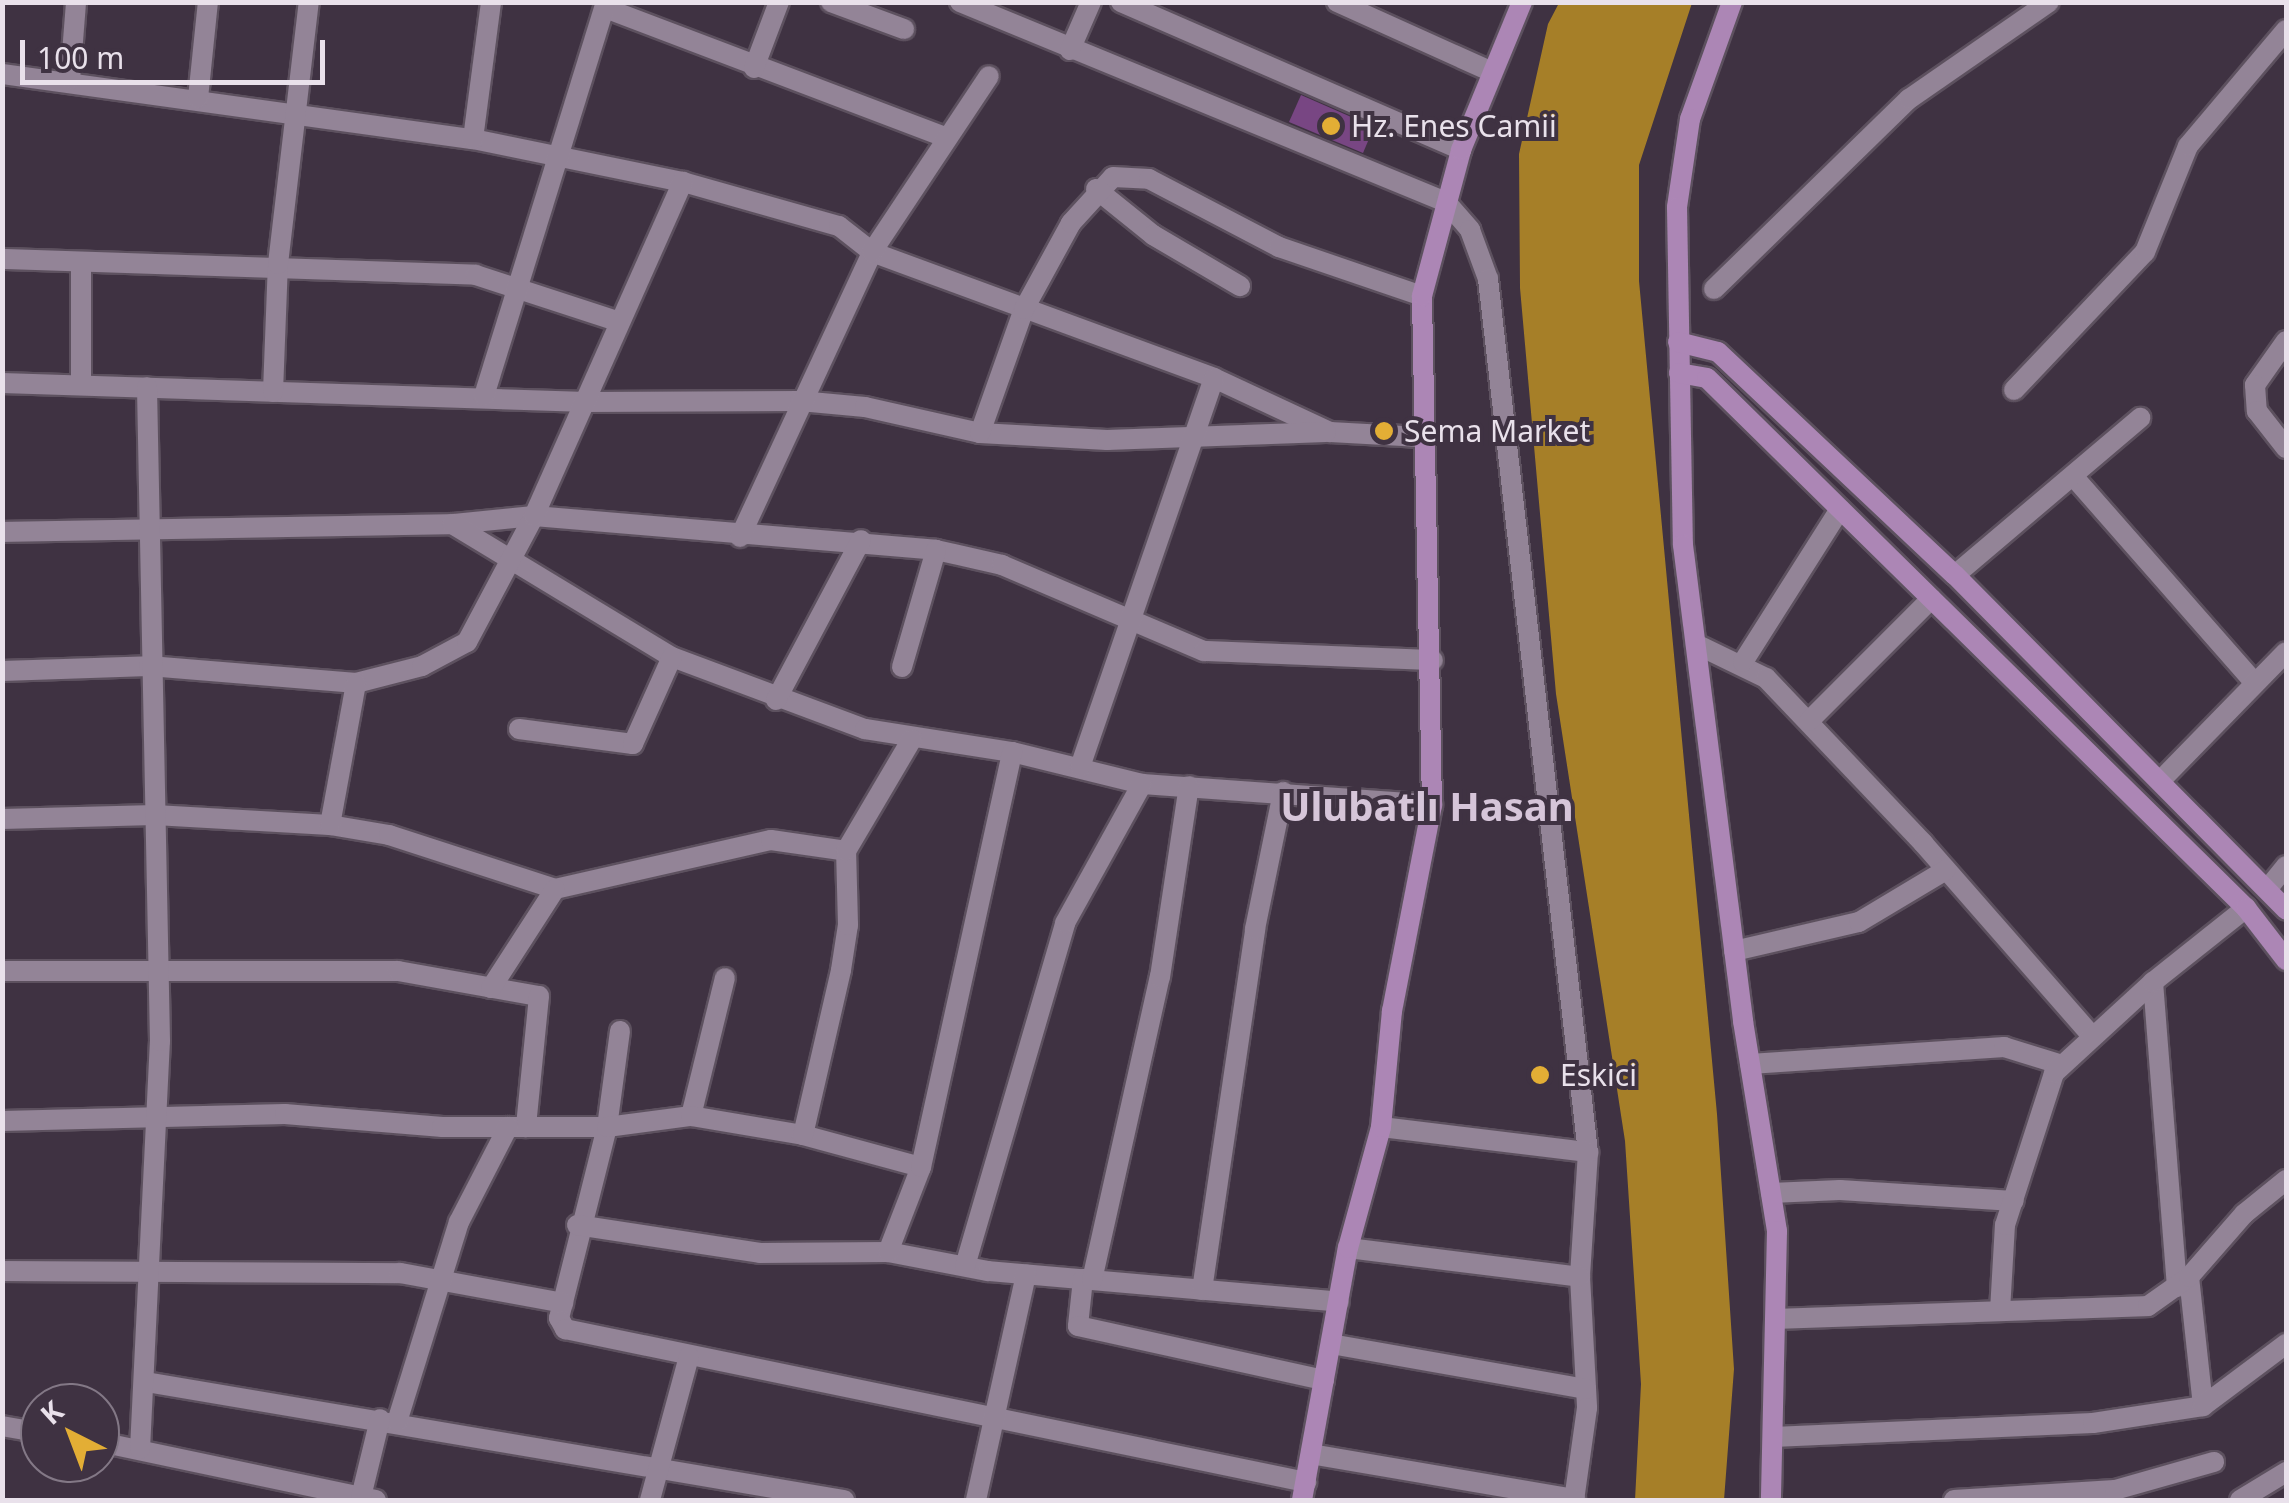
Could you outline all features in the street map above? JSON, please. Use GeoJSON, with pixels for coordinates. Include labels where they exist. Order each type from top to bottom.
{"type":"FeatureCollection","features":[{"type":"Feature","properties":{"kind":"main road"},"geometry":{"type":"LineString","coordinates":[[1304,1491],[1348,1248],[1382,1127],[1392,1011],[1432,805],[1434,660],[1420,437],[1422,296],[1462,150],[1522,2]]}},
{"type":"Feature","properties":{"kind":"main road"},"geometry":{"type":"LineString","coordinates":[[1732,2],[1690,119],[1676,207],[1683,545],[1734,951],[1771,1193],[1777,1319],[1771,1500]]}},
{"type":"Feature","properties":{"kind":"main road"},"geometry":{"type":"LineString","coordinates":[[1678,342],[1718,352],[1955,575],[2162,779],[2286,910]]}},
{"type":"Feature","properties":{"kind":"main road"},"geometry":{"type":"LineString","coordinates":[[1679,374],[1707,378],[2246,908],[2286,960]]}},
{"type":"Feature","properties":{"kind":"street"},"geometry":{"type":"LineString","coordinates":[[70,79],[76,2]]}},
{"type":"Feature","properties":{"kind":"street"},"geometry":{"type":"LineString","coordinates":[[198,98],[208,2]]}},
{"type":"Feature","properties":{"kind":"street"},"geometry":{"type":"LineString","coordinates":[[273,392],[278,264],[308,2]]}},
{"type":"Feature","properties":{"kind":"street"},"geometry":{"type":"LineString","coordinates":[[473,139],[491,2]]}},
{"type":"Feature","properties":{"kind":"street"},"geometry":{"type":"LineString","coordinates":[[754,68],[779,2]]}},
{"type":"Feature","properties":{"kind":"street"},"geometry":{"type":"LineString","coordinates":[[831,2],[904,30]]}},
{"type":"Feature","properties":{"kind":"street"},"geometry":{"type":"LineString","coordinates":[[960,2],[1446,202],[1470,230],[1488,279],[1588,1152],[1580,1277],[1586,1389],[1575,1500],[1311,1454]]}},
{"type":"Feature","properties":{"kind":"street"},"geometry":{"type":"LineString","coordinates":[[1070,50],[1091,2]]}},
{"type":"Feature","properties":{"kind":"street"},"geometry":{"type":"LineString","coordinates":[[1121,2],[1462,150]]}},
{"type":"Feature","properties":{"kind":"street"},"geometry":{"type":"LineString","coordinates":[[1337,2],[1492,72]]}},
{"type":"Feature","properties":{"kind":"street"},"geometry":{"type":"LineString","coordinates":[[1714,288],[1909,98],[2049,2]]}},
{"type":"Feature","properties":{"kind":"street"},"geometry":{"type":"LineString","coordinates":[[484,396],[605,5],[754,68],[947,138]]}},
{"type":"Feature","properties":{"kind":"street"},"geometry":{"type":"LineString","coordinates":[[2014,390],[2145,252],[2188,146],[2286,30]]}},
{"type":"Feature","properties":{"kind":"street"},"geometry":{"type":"LineString","coordinates":[[2,74],[70,79],[473,139],[557,153],[683,182],[839,226],[872,252],[1214,378],[1330,432]]}},
{"type":"Feature","properties":{"kind":"street"},"geometry":{"type":"LineString","coordinates":[[740,537],[872,252],[988,76]]}},
{"type":"Feature","properties":{"kind":"street"},"geometry":{"type":"LineString","coordinates":[[980,433],[1024,309],[1096,189],[1114,177],[1149,179],[1278,246],[1422,296]]}},
{"type":"Feature","properties":{"kind":"street"},"geometry":{"type":"LineString","coordinates":[[2,671],[149,666],[356,683],[412,670],[467,642],[534,516],[683,182]]}},
{"type":"Feature","properties":{"kind":"street"},"geometry":{"type":"LineString","coordinates":[[1096,189],[1153,235],[1240,286]]}},
{"type":"Feature","properties":{"kind":"street"},"geometry":{"type":"LineString","coordinates":[[2,259],[278,264],[476,275],[517,283],[620,322]]}},
{"type":"Feature","properties":{"kind":"street"},"geometry":{"type":"LineString","coordinates":[[81,263],[81,385]]}},
{"type":"Feature","properties":{"kind":"street"},"geometry":{"type":"LineString","coordinates":[[2286,341],[2255,386],[2258,411],[2286,448]]}},
{"type":"Feature","properties":{"kind":"street"},"geometry":{"type":"LineString","coordinates":[[1080,767],[1214,378]]}},
{"type":"Feature","properties":{"kind":"street"},"geometry":{"type":"LineString","coordinates":[[2,383],[587,402],[800,401],[865,407],[980,433],[1106,440],[1330,432],[1420,437]]}},
{"type":"Feature","properties":{"kind":"street"},"geometry":{"type":"LineString","coordinates":[[140,1449],[156,1121],[158,968],[149,666],[147,387]]}},
{"type":"Feature","properties":{"kind":"street"},"geometry":{"type":"LineString","coordinates":[[1955,575],[2140,418]]}},
{"type":"Feature","properties":{"kind":"street"},"geometry":{"type":"LineString","coordinates":[[2073,476],[2254,682]]}},
{"type":"Feature","properties":{"kind":"street"},"geometry":{"type":"LineString","coordinates":[[1743,662],[1840,509]]}},
{"type":"Feature","properties":{"kind":"street"},"geometry":{"type":"LineString","coordinates":[[2,532],[147,533],[452,524],[534,516],[740,537],[861,540],[1002,564],[1204,650],[1434,660]]}},
{"type":"Feature","properties":{"kind":"street"},"geometry":{"type":"LineString","coordinates":[[452,524],[514,557],[672,656],[776,700],[912,738],[1012,752],[1142,784],[1432,805]]}},
{"type":"Feature","properties":{"kind":"street"},"geometry":{"type":"LineString","coordinates":[[776,700],[861,540]]}},
{"type":"Feature","properties":{"kind":"street"},"geometry":{"type":"LineString","coordinates":[[902,667],[936,550]]}},
{"type":"Feature","properties":{"kind":"street"},"geometry":{"type":"LineString","coordinates":[[1808,721],[1931,600]]}},
{"type":"Feature","properties":{"kind":"street"},"geometry":{"type":"LineString","coordinates":[[1696,644],[1743,662],[1808,721],[2091,1035]]}},
{"type":"Feature","properties":{"kind":"street"},"geometry":{"type":"LineString","coordinates":[[2162,779],[2286,652]]}},
{"type":"Feature","properties":{"kind":"street"},"geometry":{"type":"LineString","coordinates":[[518,729],[633,744],[672,656]]}},
{"type":"Feature","properties":{"kind":"street"},"geometry":{"type":"LineString","coordinates":[[330,825],[356,683]]}},
{"type":"Feature","properties":{"kind":"street"},"geometry":{"type":"LineString","coordinates":[[803,1135],[844,955],[846,851],[912,738]]}},
{"type":"Feature","properties":{"kind":"street"},"geometry":{"type":"LineString","coordinates":[[888,1252],[922,1167],[1012,752]]}},
{"type":"Feature","properties":{"kind":"street"},"geometry":{"type":"LineString","coordinates":[[966,1266],[1065,923],[1142,784]]}},
{"type":"Feature","properties":{"kind":"street"},"geometry":{"type":"LineString","coordinates":[[1190,786],[1160,977],[1078,1326],[1324,1380]]}},
{"type":"Feature","properties":{"kind":"street"},"geometry":{"type":"LineString","coordinates":[[1202,1290],[1254,930],[1282,792]]}},
{"type":"Feature","properties":{"kind":"street"},"geometry":{"type":"LineString","coordinates":[[2,819],[155,815],[330,825],[389,834],[555,890],[771,840],[846,851]]}},
{"type":"Feature","properties":{"kind":"street"},"geometry":{"type":"LineString","coordinates":[[2269,888],[2286,866]]}},
{"type":"Feature","properties":{"kind":"street"},"geometry":{"type":"LineString","coordinates":[[1734,951],[1859,922],[1946,870]]}},
{"type":"Feature","properties":{"kind":"street"},"geometry":{"type":"LineString","coordinates":[[492,988],[555,890]]}},
{"type":"Feature","properties":{"kind":"street"},"geometry":{"type":"LineString","coordinates":[[2000,1312],[2004,1224],[2062,1065],[2153,982],[2246,908]]}},
{"type":"Feature","properties":{"kind":"street"},"geometry":{"type":"LineString","coordinates":[[2,971],[398,971],[539,996],[516,1127],[459,1222],[389,1420],[369,1499],[331,1496],[120,1446]]}},
{"type":"Feature","properties":{"kind":"street"},"geometry":{"type":"LineString","coordinates":[[690,1116],[725,978]]}},
{"type":"Feature","properties":{"kind":"street"},"geometry":{"type":"LineString","coordinates":[[2153,982],[2183,1282],[2203,1406]]}},
{"type":"Feature","properties":{"kind":"street"},"geometry":{"type":"LineString","coordinates":[[620,1030],[607,1127],[578,1225],[562,1303],[565,1329],[994,1418],[1304,1491]]}},
{"type":"Feature","properties":{"kind":"street"},"geometry":{"type":"LineString","coordinates":[[1750,1064],[2004,1046],[2062,1065]]}},
{"type":"Feature","properties":{"kind":"street"},"geometry":{"type":"LineString","coordinates":[[2,1121],[156,1121],[285,1114],[516,1127],[607,1127],[690,1116],[803,1135],[922,1167]]}},
{"type":"Feature","properties":{"kind":"street"},"geometry":{"type":"LineString","coordinates":[[1382,1127],[1588,1152]]}},
{"type":"Feature","properties":{"kind":"street"},"geometry":{"type":"LineString","coordinates":[[1777,1319],[2148,1306],[2183,1282],[2244,1214],[2286,1180]]}},
{"type":"Feature","properties":{"kind":"street"},"geometry":{"type":"LineString","coordinates":[[1771,1193],[1840,1190],[2014,1201]]}},
{"type":"Feature","properties":{"kind":"street"},"geometry":{"type":"LineString","coordinates":[[578,1225],[760,1253],[888,1252],[1026,1274],[1338,1302]]}},
{"type":"Feature","properties":{"kind":"street"},"geometry":{"type":"LineString","coordinates":[[1348,1248],[1580,1277]]}},
{"type":"Feature","properties":{"kind":"street"},"geometry":{"type":"LineString","coordinates":[[2,1271],[400,1273],[562,1303]]}},
{"type":"Feature","properties":{"kind":"street"},"geometry":{"type":"LineString","coordinates":[[976,1500],[1026,1274]]}},
{"type":"Feature","properties":{"kind":"street"},"geometry":{"type":"LineString","coordinates":[[1331,1344],[1586,1389]]}},
{"type":"Feature","properties":{"kind":"street"},"geometry":{"type":"LineString","coordinates":[[1773,1437],[2093,1423],[2203,1406],[2286,1344]]}},
{"type":"Feature","properties":{"kind":"street"},"geometry":{"type":"LineString","coordinates":[[650,1500],[688,1356]]}},
{"type":"Feature","properties":{"kind":"street"},"geometry":{"type":"LineString","coordinates":[[146,1382],[389,1420],[844,1500]]}},
{"type":"Feature","properties":{"kind":"street"},"geometry":{"type":"LineString","coordinates":[[1954,1500],[2115,1490],[2214,1462]]}},
{"type":"Feature","properties":{"kind":"street"},"geometry":{"type":"LineString","coordinates":[[2240,1500],[2286,1472]]}},
{"type":"Feature","properties":{"kind":"shaded area"},"geometry":{"type":"Polygon","coordinates":[[[1559,3],[1692,3],[1639,165],[1639,281],[1717,1114],[1734,1369],[1724,1500],[1635,1500],[1641,1384],[1625,1141],[1556,694],[1520,288],[1519,154],[1548,24],[1559,3]]]}},
{"type":"Feature","properties":{"kind":"building","name":"Hz. Enes Camii"},"geometry":{"type":"Polygon","coordinates":[[[1301,95],[1374,127],[1363,153],[1289,122],[1301,95]]]}},
{"type":"Feature","properties":{"kind":"place","name":"Hz. Enes Camii"},"geometry":{"type":"Point","coordinates":[1331,126]}},
{"type":"Feature","properties":{"kind":"place","name":"Sema Market"},"geometry":{"type":"Point","coordinates":[1384,431]}},
{"type":"Feature","properties":{"kind":"place","name":"Eskici"},"geometry":{"type":"Point","coordinates":[1540,1075]}},
{"type":"Feature","properties":{"kind":"district","name":"Ulubatlı Hasan"},"geometry":{"type":"Point","coordinates":[1427,806]}}]}
